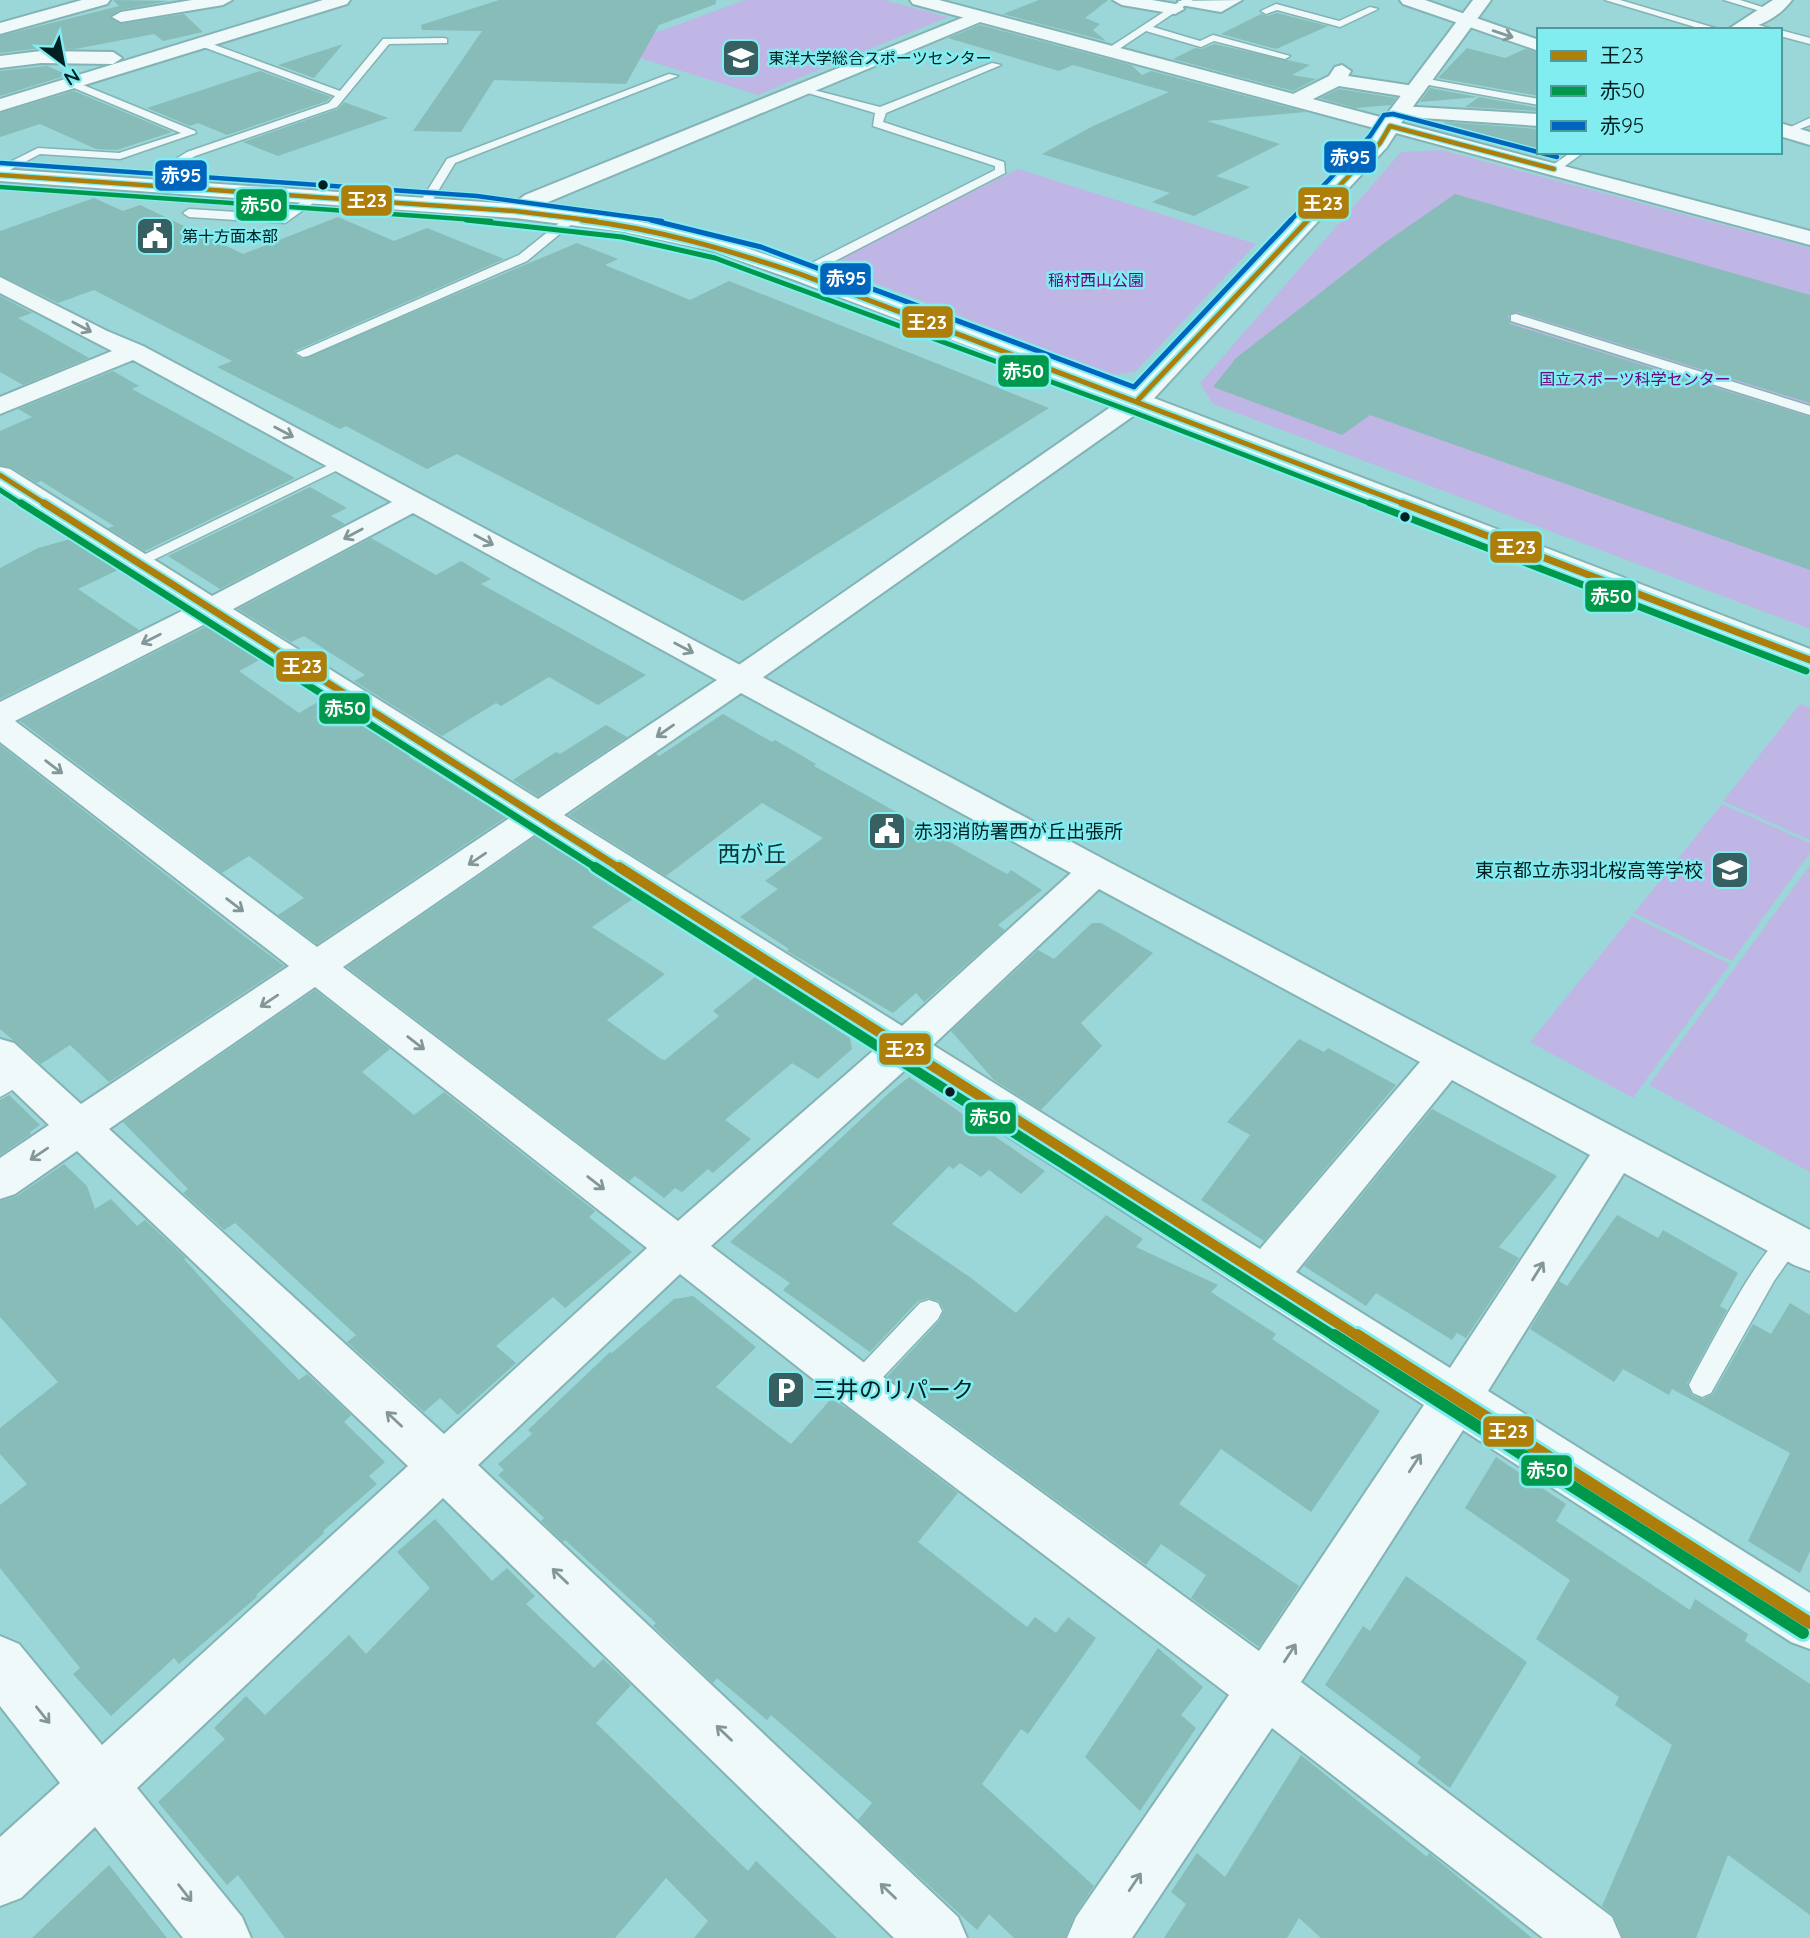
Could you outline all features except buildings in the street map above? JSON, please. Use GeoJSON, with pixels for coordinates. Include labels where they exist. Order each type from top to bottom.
{"type":"FeatureCollection","features":[{"type":"Feature","properties":{"kind":"street"},"geometry":{"type":"LineString","coordinates":[[1,24],[53,0]]}},
{"type":"Feature","properties":{"kind":"street"},"geometry":{"type":"LineString","coordinates":[[1,24],[79,0]]}},
{"type":"Feature","properties":{"kind":"street"},"geometry":{"type":"LineString","coordinates":[[1,24],[102,0],[153,48]]}},
{"type":"Feature","properties":{"kind":"street"},"geometry":{"type":"LineString","coordinates":[[121,17],[223,0]]}},
{"type":"Feature","properties":{"kind":"street"},"geometry":{"type":"LineString","coordinates":[[0,62],[201,43],[341,0]]}},
{"type":"Feature","properties":{"kind":"street"},"geometry":{"type":"LineString","coordinates":[[919,0],[1296,100],[1394,119],[1553,169],[1810,238]]}},
{"type":"Feature","properties":{"kind":"street"},"geometry":{"type":"LineString","coordinates":[[1122,0],[1221,7],[1233,0]]}},
{"type":"Feature","properties":{"kind":"street"},"geometry":{"type":"LineString","coordinates":[[1409,0],[1537,46]]}},
{"type":"Feature","properties":{"kind":"street"},"geometry":{"type":"LineString","coordinates":[[0,1181],[540,816],[1138,401],[1380,142],[1482,0]]}},
{"type":"Feature","properties":{"kind":"street"},"geometry":{"type":"LineString","coordinates":[[1741,27],[1776,7],[1798,13]]}},
{"type":"Feature","properties":{"kind":"street"},"geometry":{"type":"LineString","coordinates":[[515,211],[533,201],[979,16]]}},
{"type":"Feature","properties":{"kind":"street"},"geometry":{"type":"LineString","coordinates":[[1,24],[41,57]]}},
{"type":"Feature","properties":{"kind":"street"},"geometry":{"type":"LineString","coordinates":[[0,105],[71,83],[153,48]]}},
{"type":"Feature","properties":{"kind":"street"},"geometry":{"type":"LineString","coordinates":[[1296,100],[1339,75],[1418,86]]}},
{"type":"Feature","properties":{"kind":"street"},"geometry":{"type":"LineString","coordinates":[[1394,119],[1537,121]]}},
{"type":"Feature","properties":{"kind":"street"},"geometry":{"type":"LineString","coordinates":[[1783,130],[1810,139]]}},
{"type":"Feature","properties":{"kind":"street"},"geometry":{"type":"LineString","coordinates":[[0,174],[515,211],[624,225],[718,246],[800,274],[1138,401],[1810,660]]}},
{"type":"Feature","properties":{"kind":"street"},"geometry":{"type":"LineString","coordinates":[[15,300],[134,351],[1096,872],[1800,1247]]}},
{"type":"Feature","properties":{"kind":"street"},"geometry":{"type":"LineString","coordinates":[[0,406],[134,351]]}},
{"type":"Feature","properties":{"kind":"street"},"geometry":{"type":"LineString","coordinates":[[0,475],[1456,1401],[1810,1623]]}},
{"type":"Feature","properties":{"kind":"street"},"geometry":{"type":"LineString","coordinates":[[0,715],[211,609],[413,502]]}},
{"type":"Feature","properties":{"kind":"street"},"geometry":{"type":"LineString","coordinates":[[0,726],[858,1386],[1266,1689],[1591,1938]]}},
{"type":"Feature","properties":{"kind":"street"},"geometry":{"type":"LineString","coordinates":[[0,1877],[679,1247],[904,1048],[1096,872]]}},
{"type":"Feature","properties":{"kind":"street"},"geometry":{"type":"LineString","coordinates":[[1264,1277],[1447,1058]]}},
{"type":"Feature","properties":{"kind":"street"},"geometry":{"type":"LineString","coordinates":[[7,1072],[80,1126],[445,1466],[937,1938]]}},
{"type":"Feature","properties":{"kind":"street"},"geometry":{"type":"LineString","coordinates":[[1097,1938],[1266,1689],[1456,1401],[1616,1148]]}},
{"type":"Feature","properties":{"kind":"street"},"geometry":{"type":"LineString","coordinates":[[0,1662],[220,1938]]}},
{"type":"Feature","properties":{"kind":"lane"},"geometry":{"type":"LineString","coordinates":[[1610,0],[1710,28]]}},
{"type":"Feature","properties":{"kind":"lane"},"geometry":{"type":"LineString","coordinates":[[1729,0],[1776,7]]}},
{"type":"Feature","properties":{"kind":"lane"},"geometry":{"type":"LineString","coordinates":[[1109,51],[1183,3]]}},
{"type":"Feature","properties":{"kind":"lane"},"geometry":{"type":"LineString","coordinates":[[1266,11],[1276,7],[1340,24],[1373,9]]}},
{"type":"Feature","properties":{"kind":"lane"},"geometry":{"type":"LineString","coordinates":[[1146,29],[1201,44],[1213,38],[1285,56]]}},
{"type":"Feature","properties":{"kind":"lane"},"geometry":{"type":"LineString","coordinates":[[1782,34],[1810,41]]}},
{"type":"Feature","properties":{"kind":"lane"},"geometry":{"type":"LineString","coordinates":[[156,186],[180,160],[191,154],[333,105],[386,41],[444,41]]}},
{"type":"Feature","properties":{"kind":"lane"},"geometry":{"type":"LineString","coordinates":[[201,43],[342,95]]}},
{"type":"Feature","properties":{"kind":"lane"},"geometry":{"type":"LineString","coordinates":[[802,88],[881,111],[996,65]]}},
{"type":"Feature","properties":{"kind":"lane"},"geometry":{"type":"LineString","coordinates":[[425,204],[451,161],[673,76]]}},
{"type":"Feature","properties":{"kind":"lane"},"geometry":{"type":"LineString","coordinates":[[0,174],[38,151],[120,156],[191,132],[71,83]]}},
{"type":"Feature","properties":{"kind":"lane"},"geometry":{"type":"LineString","coordinates":[[1418,86],[1537,102]]}},
{"type":"Feature","properties":{"kind":"lane"},"geometry":{"type":"LineString","coordinates":[[800,274],[1001,171],[1000,164],[877,124],[881,111]]}},
{"type":"Feature","properties":{"kind":"lane"},"geometry":{"type":"LineString","coordinates":[[1783,130],[1810,121]]}},
{"type":"Feature","properties":{"kind":"lane"},"geometry":{"type":"LineString","coordinates":[[1553,169],[1574,155]]}},
{"type":"Feature","properties":{"kind":"lane"},"geometry":{"type":"LineString","coordinates":[[189,213],[285,219],[317,196]]}},
{"type":"Feature","properties":{"kind":"lane"},"geometry":{"type":"LineString","coordinates":[[303,353],[523,258],[573,218]]}},
{"type":"Feature","properties":{"kind":"lane"},"geometry":{"type":"LineString","coordinates":[[1516,318],[1810,411]]}},
{"type":"Feature","properties":{"kind":"lane"},"geometry":{"type":"LineString","coordinates":[[137,562],[341,463]]}},
{"type":"Feature","properties":{"kind":"lane"},"geometry":{"type":"LineString","coordinates":[[1702,1385],[1765,1274],[1800,1247]]}},
{"type":"Feature","properties":{"kind":"lane"},"geometry":{"type":"LineString","coordinates":[[858,1386],[929,1311]]}},
{"type":"Feature","properties":{"kind":"green space","name":"東洋大学総合スポーツセンター"},"geometry":{"type":"Polygon","coordinates":[[[745,0],[884,0],[948,17],[758,95],[611,49],[745,0]]]}},
{"type":"Feature","properties":{"kind":"green space","name":"国立スポーツ科学センター"},"geometry":{"type":"Polygon","coordinates":[[[1441,150],[1810,248],[1810,629],[1213,404],[1200,383],[1401,152],[1441,150]]]}},
{"type":"Feature","properties":{"kind":"green space","name":"稲村西山公園"},"geometry":{"type":"Polygon","coordinates":[[[1018,169],[1256,244],[1135,372],[1113,375],[826,264],[1018,169]]]}},
{"type":"Feature","properties":{"kind":"green space"},"geometry":{"type":"Polygon","coordinates":[[[1800,704],[1810,708],[1810,840],[1723,801],[1800,704]]]}},
{"type":"Feature","properties":{"kind":"green space"},"geometry":{"type":"Polygon","coordinates":[[[1722,804],[1810,843],[1810,853],[1732,961],[1634,913],[1722,804]]]}},
{"type":"Feature","properties":{"kind":"green space"},"geometry":{"type":"Polygon","coordinates":[[[1810,865],[1810,1172],[1649,1085],[1810,865]]]}},
{"type":"Feature","properties":{"kind":"green space"},"geometry":{"type":"Polygon","coordinates":[[[1632,916],[1730,964],[1633,1098],[1530,1042],[1632,916]]]}},
{"type":"Feature","properties":{"kind":"transit line","name":"赤95"},"geometry":{"type":"LineString","coordinates":[[1,163],[477,196],[666,222],[761,247],[1134,387],[1370,136],[1384,115],[1393,114],[1537,152]]}},
{"type":"Feature","properties":{"kind":"transit line","name":"王23"},"geometry":{"type":"LineString","coordinates":[[1137,401],[1380,143],[1390,126],[1554,169]]}},
{"type":"Feature","properties":{"kind":"transit line","name":"赤95"},"geometry":{"type":"LineString","coordinates":[[1546,154],[1557,157]]}},
{"type":"Feature","properties":{"kind":"transit line","name":"王23"},"geometry":{"type":"LineString","coordinates":[[0,175],[515,211],[624,225],[718,246],[800,274],[1137,401],[1810,660]]}},
{"type":"Feature","properties":{"kind":"transit line","name":"赤50"},"geometry":{"type":"LineString","coordinates":[[0,187],[514,223],[622,237],[715,258],[1133,412],[1806,671]]}},
{"type":"Feature","properties":{"kind":"transit line","name":"王23"},"geometry":{"type":"LineString","coordinates":[[0,475],[1810,1623]]}},
{"type":"Feature","properties":{"kind":"transit line","name":"赤50"},"geometry":{"type":"LineString","coordinates":[[0,490],[1803,1633]]}},
{"type":"Feature","properties":{"kind":"place","name":"東洋大学総合スポーツセンター"},"geometry":{"type":"Point","coordinates":[741,58]}},
{"type":"Feature","properties":{"kind":"place","name":"第十方面本部"},"geometry":{"type":"Point","coordinates":[155,236]}},
{"type":"Feature","properties":{"kind":"place","name":"赤羽消防署西が丘出張所"},"geometry":{"type":"Point","coordinates":[887,831]}},
{"type":"Feature","properties":{"kind":"place","name":"東京都立赤羽北桜高等学校"},"geometry":{"type":"Point","coordinates":[1730,870]}},
{"type":"Feature","properties":{"kind":"place","name":"三井のリパーク"},"geometry":{"type":"Point","coordinates":[786,1390]}},
{"type":"Feature","properties":{"kind":"district","name":"西が丘"},"geometry":{"type":"Point","coordinates":[752,854]}}]}
